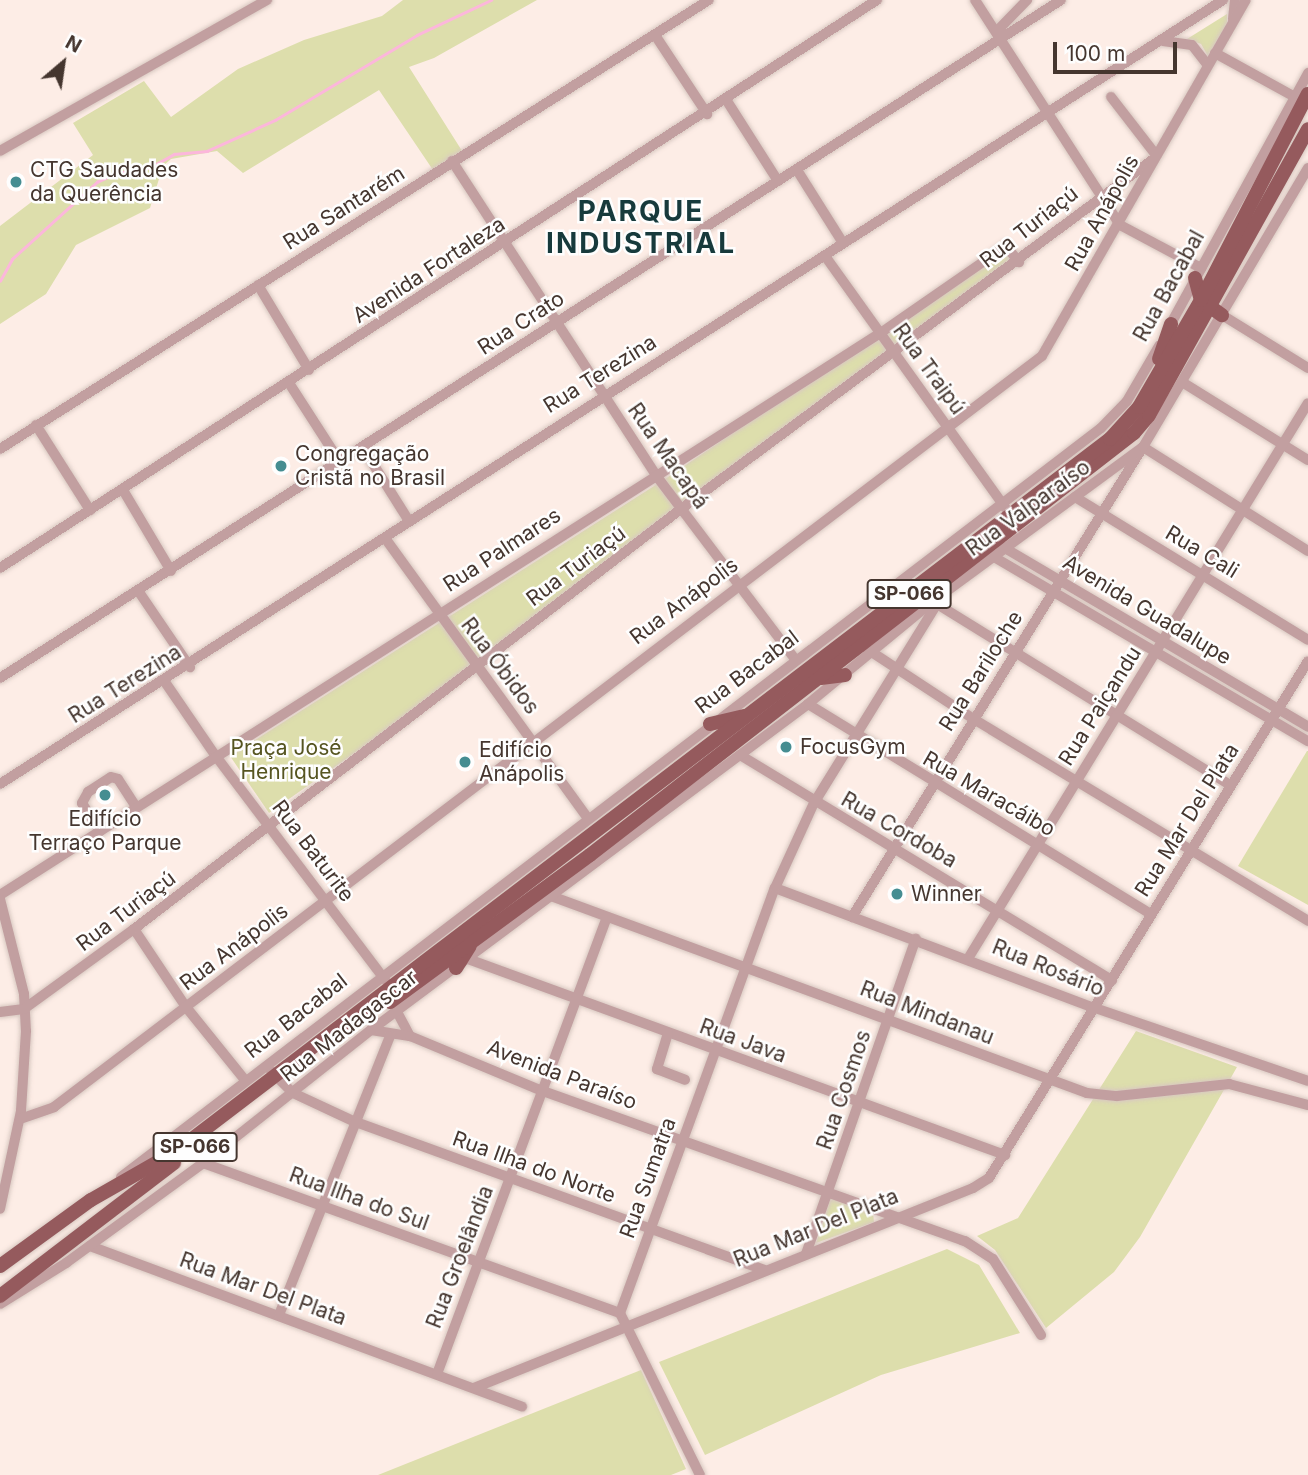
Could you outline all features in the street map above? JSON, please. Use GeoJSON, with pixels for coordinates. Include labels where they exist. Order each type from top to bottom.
{"type":"FeatureCollection","features":[{"type":"Feature","properties":{"kind":"main road","name":"SP-066"},"geometry":{"type":"LineString","coordinates":[[0,1266],[91,1200],[152,1168],[390,1000],[737,749],[863,644],[994,547],[1012,521],[1110,439],[1139,407],[1211,307],[1301,95]]}},
{"type":"Feature","properties":{"kind":"main road","name":"SP-066"},"geometry":{"type":"LineString","coordinates":[[1012,521],[1116,449],[1149,415],[1308,129]]}},
{"type":"Feature","properties":{"kind":"main road"},"geometry":{"type":"LineString","coordinates":[[1198,273],[1211,307]]}},
{"type":"Feature","properties":{"kind":"main road"},"geometry":{"type":"LineString","coordinates":[[1139,407],[1171,324]]}},
{"type":"Feature","properties":{"kind":"main road","name":"SP-066"},"geometry":{"type":"LineString","coordinates":[[390,1000],[764,706],[863,644]]}},
{"type":"Feature","properties":{"kind":"main road"},"geometry":{"type":"LineString","coordinates":[[820,678],[845,675]]}},
{"type":"Feature","properties":{"kind":"main road"},"geometry":{"type":"LineString","coordinates":[[710,724],[729,722],[764,706]]}},
{"type":"Feature","properties":{"kind":"main road"},"geometry":{"type":"LineString","coordinates":[[716,772],[737,749]]}},
{"type":"Feature","properties":{"kind":"main road"},"geometry":{"type":"LineString","coordinates":[[456,968],[475,938]]}},
{"type":"Feature","properties":{"kind":"main road","name":"SP-066"},"geometry":{"type":"LineString","coordinates":[[0,1296],[277,1081]]}},
{"type":"Feature","properties":{"kind":"main road"},"geometry":{"type":"LineString","coordinates":[[16,1254],[29,1272]]}},
{"type":"Feature","properties":{"kind":"street"},"geometry":{"type":"LineString","coordinates":[[0,151],[267,0]]}},
{"type":"Feature","properties":{"kind":"street","name":"Rua Santarém"},"geometry":{"type":"LineString","coordinates":[[0,449],[709,0]]}},
{"type":"Feature","properties":{"kind":"street","name":"Avenida Fortaleza"},"geometry":{"type":"LineString","coordinates":[[0,568],[727,101],[877,0]]}},
{"type":"Feature","properties":{"kind":"street"},"geometry":{"type":"LineString","coordinates":[[975,0],[1046,116],[1120,225],[1198,273]]}},
{"type":"Feature","properties":{"kind":"street"},"geometry":{"type":"LineString","coordinates":[[999,36],[1027,0]]}},
{"type":"Feature","properties":{"kind":"street","name":"Rua Crato"},"geometry":{"type":"LineString","coordinates":[[0,678],[139,592],[797,170],[999,36],[1061,0]]}},
{"type":"Feature","properties":{"kind":"street","name":"Rua Terezina"},"geometry":{"type":"LineString","coordinates":[[0,785],[190,667],[603,395],[1046,116],[1223,0]]}},
{"type":"Feature","properties":{"kind":"street"},"geometry":{"type":"LineString","coordinates":[[1232,26],[1235,0]]}},
{"type":"Feature","properties":{"kind":"street","name":"Rua Anápolis"},"geometry":{"type":"LineString","coordinates":[[20,1119],[54,1107],[326,902],[532,739],[1042,356],[1120,225],[1155,157],[1246,0]]}},
{"type":"Feature","properties":{"kind":"street"},"geometry":{"type":"LineString","coordinates":[[655,35],[706,114]]}},
{"type":"Feature","properties":{"kind":"street"},"geometry":{"type":"LineString","coordinates":[[1163,41],[1192,45],[1208,64]]}},
{"type":"Feature","properties":{"kind":"street"},"geometry":{"type":"LineString","coordinates":[[1215,53],[1301,95]]}},
{"type":"Feature","properties":{"kind":"street","name":"Rua Bacabal"},"geometry":{"type":"LineString","coordinates":[[91,1200],[587,817],[964,531],[1012,521],[1114,418],[1171,324],[1301,95],[1308,72]]}},
{"type":"Feature","properties":{"kind":"street"},"geometry":{"type":"LineString","coordinates":[[1111,97],[1155,157]]}},
{"type":"Feature","properties":{"kind":"street"},"geometry":{"type":"LineString","coordinates":[[727,101],[778,181]]}},
{"type":"Feature","properties":{"kind":"street","name":"Rua Turiaçú"},"geometry":{"type":"LineString","coordinates":[[24,1009],[134,929],[681,509],[892,352],[1019,262],[1100,196],[1155,157]]}},
{"type":"Feature","properties":{"kind":"street","name":"Rua Macapá"},"geometry":{"type":"LineString","coordinates":[[452,161],[555,324],[655,474],[795,659]]}},
{"type":"Feature","properties":{"kind":"street","name":"Rua Valparaíso"},"geometry":{"type":"LineString","coordinates":[[1012,521],[1075,497],[1143,447],[1182,382],[1211,307],[1308,168]]}},
{"type":"Feature","properties":{"kind":"street"},"geometry":{"type":"LineString","coordinates":[[797,170],[843,243]]}},
{"type":"Feature","properties":{"kind":"street","name":"Rua Palmares"},"geometry":{"type":"LineString","coordinates":[[0,897],[215,755],[879,334],[1006,246],[1019,262]]}},
{"type":"Feature","properties":{"kind":"street","name":"Rua Traipú"},"geometry":{"type":"LineString","coordinates":[[825,256],[1012,521],[1034,565]]}},
{"type":"Feature","properties":{"kind":"street"},"geometry":{"type":"LineString","coordinates":[[258,285],[309,370]]}},
{"type":"Feature","properties":{"kind":"street"},"geometry":{"type":"LineString","coordinates":[[1211,307],[1308,368]]}},
{"type":"Feature","properties":{"kind":"street"},"geometry":{"type":"LineString","coordinates":[[1182,382],[1308,460]]}},
{"type":"Feature","properties":{"kind":"street"},"geometry":{"type":"LineString","coordinates":[[289,383],[340,462]]}},
{"type":"Feature","properties":{"kind":"street","name":"Rua Paiçandu"},"geometry":{"type":"LineString","coordinates":[[969,957],[1308,404]]}},
{"type":"Feature","properties":{"kind":"street"},"geometry":{"type":"LineString","coordinates":[[36,425],[90,510]]}},
{"type":"Feature","properties":{"kind":"street"},"geometry":{"type":"LineString","coordinates":[[1143,447],[1308,551]]}},
{"type":"Feature","properties":{"kind":"street","name":"Rua Bariloche"},"geometry":{"type":"LineString","coordinates":[[852,917],[972,719],[1143,447]]}},
{"type":"Feature","properties":{"kind":"street"},"geometry":{"type":"LineString","coordinates":[[363,448],[409,521]]}},
{"type":"Feature","properties":{"kind":"street"},"geometry":{"type":"LineString","coordinates":[[123,490],[171,571]]}},
{"type":"Feature","properties":{"kind":"street","name":"Rua Cali"},"geometry":{"type":"LineString","coordinates":[[1075,497],[1308,639]]}},
{"type":"Feature","properties":{"kind":"street","name":"Avenida Guadalupe"},"geometry":{"type":"LineString","coordinates":[[964,531],[1275,714],[1308,727]]}},
{"type":"Feature","properties":{"kind":"street","name":"Rua Óbidos"},"geometry":{"type":"LineString","coordinates":[[385,538],[437,615],[532,739],[587,817]]}},
{"type":"Feature","properties":{"kind":"street","name":"Rua Valparaíso"},"geometry":{"type":"LineString","coordinates":[[737,749],[808,704],[845,675],[863,644],[937,601],[994,547]]}},
{"type":"Feature","properties":{"kind":"street","name":"Avenida Guadalupe"},"geometry":{"type":"LineString","coordinates":[[994,547],[1034,565],[1058,585]]}},
{"type":"Feature","properties":{"kind":"street"},"geometry":{"type":"LineString","coordinates":[[139,592],[190,667]]}},
{"type":"Feature","properties":{"kind":"street"},"geometry":{"type":"LineString","coordinates":[[937,601],[1230,785]]}},
{"type":"Feature","properties":{"kind":"street","name":"Rua Sumatra"},"geometry":{"type":"LineString","coordinates":[[620,1313],[775,888],[814,803],[898,671],[937,601]]}},
{"type":"Feature","properties":{"kind":"street"},"geometry":{"type":"LineString","coordinates":[[858,611],[863,644],[898,671],[972,719],[1308,921]]}},
{"type":"Feature","properties":{"kind":"street","name":"Rua Mar Del Plata"},"geometry":{"type":"LineString","coordinates":[[90,1246],[474,1388],[973,1188],[989,1178],[1005,1155],[1308,661]]}},
{"type":"Feature","properties":{"kind":"street","name":"Rua Baturite"},"geometry":{"type":"LineString","coordinates":[[165,682],[215,755],[383,974],[390,1000],[410,1036]]}},
{"type":"Feature","properties":{"kind":"street","name":"Rua Maracáibo"},"geometry":{"type":"LineString","coordinates":[[808,704],[856,737],[1151,914]]}},
{"type":"Feature","properties":{"kind":"street","name":"Avenida Guadalupe"},"geometry":{"type":"LineString","coordinates":[[1275,714],[1308,741]]}},
{"type":"Feature","properties":{"kind":"street","name":"Rua Cordoba"},"geometry":{"type":"LineString","coordinates":[[737,749],[814,803],[1112,980]]}},
{"type":"Feature","properties":{"kind":"street","name":"Rua Madagascar"},"geometry":{"type":"LineString","coordinates":[[0,1304],[90,1246],[293,1093],[370,1030],[390,1000],[456,968],[716,772]]}},
{"type":"Feature","properties":{"kind":"street"},"geometry":{"type":"LineString","coordinates":[[100,831],[82,803],[88,792],[111,777],[118,779],[136,807]]}},
{"type":"Feature","properties":{"kind":"street","name":"Rua Rosário"},"geometry":{"type":"LineString","coordinates":[[775,888],[969,957],[1095,1008],[1308,1083]]}},
{"type":"Feature","properties":{"kind":"street","name":"Rua Mindanau"},"geometry":{"type":"LineString","coordinates":[[551,896],[744,969],[890,1017],[1087,1093],[1117,1096],[1236,1084],[1304,1103]]}},
{"type":"Feature","properties":{"kind":"street"},"geometry":{"type":"LineString","coordinates":[[0,897],[24,1009],[20,1119],[0,1209]]}},
{"type":"Feature","properties":{"kind":"street","name":"Rua Groelândia"},"geometry":{"type":"LineString","coordinates":[[437,1374],[510,1179],[540,1090],[607,918]]}},
{"type":"Feature","properties":{"kind":"street"},"geometry":{"type":"LineString","coordinates":[[134,929],[186,1007],[244,1080]]}},
{"type":"Feature","properties":{"kind":"street","name":"Rua Cosmos"},"geometry":{"type":"LineString","coordinates":[[806,1254],[861,1104],[916,939]]}},
{"type":"Feature","properties":{"kind":"street","name":"Rua Java"},"geometry":{"type":"LineString","coordinates":[[468,959],[714,1052],[1005,1155]]}},
{"type":"Feature","properties":{"kind":"street"},"geometry":{"type":"LineString","coordinates":[[362,990],[390,1000]]}},
{"type":"Feature","properties":{"kind":"street"},"geometry":{"type":"LineString","coordinates":[[0,1012],[24,1009]]}},
{"type":"Feature","properties":{"kind":"street","name":"Avenida Paraíso"},"geometry":{"type":"LineString","coordinates":[[370,1030],[390,1036],[410,1036],[540,1090],[898,1216],[981,1248],[993,1259],[1041,1335]]}},
{"type":"Feature","properties":{"kind":"street"},"geometry":{"type":"LineString","coordinates":[[668,1033],[657,1069],[685,1080]]}},
{"type":"Feature","properties":{"kind":"street"},"geometry":{"type":"LineString","coordinates":[[279,1315],[390,1036]]}},
{"type":"Feature","properties":{"kind":"street"},"geometry":{"type":"LineString","coordinates":[[272,1059],[277,1081]]}},
{"type":"Feature","properties":{"kind":"street","name":"Rua Ilha do Norte"},"geometry":{"type":"LineString","coordinates":[[277,1081],[293,1093],[354,1121],[764,1270]]}},
{"type":"Feature","properties":{"kind":"street"},"geometry":{"type":"LineString","coordinates":[[1287,1098],[1308,1083]]}},
{"type":"Feature","properties":{"kind":"street","name":"Rua Ilha do Sul"},"geometry":{"type":"LineString","coordinates":[[203,1163],[620,1313]]}},
{"type":"Feature","properties":{"kind":"street"},"geometry":{"type":"LineString","coordinates":[[620,1313],[701,1475]]}},
{"type":"Feature","properties":{"kind":"street"},"geometry":{"type":"LineString","coordinates":[[474,1388],[522,1407]]}},
{"type":"Feature","properties":{"kind":"green space"},"geometry":{"type":"Polygon","coordinates":[[[403,0],[537,0],[434,58],[409,67],[464,154],[433,170],[379,90],[243,173],[217,151],[171,159],[163,166],[150,208],[76,245],[46,294],[0,324],[0,226],[93,155],[73,123],[144,81],[171,117],[238,69],[304,40],[382,16],[403,0]]]}},
{"type":"Feature","properties":{"kind":"green space"},"geometry":{"type":"Polygon","coordinates":[[[1227,14],[1227,24],[1208,56],[1201,44],[1187,39],[1227,14]]]}},
{"type":"Feature","properties":{"kind":"green space","name":"Praça José Henrique"},"geometry":{"type":"Polygon","coordinates":[[[1006,248],[1015,261],[829,393],[366,745],[269,813],[230,756],[665,479],[1006,248]]]}},
{"type":"Feature","properties":{"kind":"green space"},"geometry":{"type":"Polygon","coordinates":[[[1308,751],[1308,905],[1238,866],[1308,751]]]}},
{"type":"Feature","properties":{"kind":"green space"},"geometry":{"type":"Polygon","coordinates":[[[1136,1031],[1237,1067],[1140,1237],[1114,1272],[1046,1328],[995,1250],[977,1236],[1018,1218],[1136,1031]]]}},
{"type":"Feature","properties":{"kind":"green space"},"geometry":{"type":"Polygon","coordinates":[[[831,1197],[873,1212],[874,1222],[816,1243],[831,1197]]]}},
{"type":"Feature","properties":{"kind":"green space"},"geometry":{"type":"Polygon","coordinates":[[[947,1249],[979,1265],[1020,1333],[881,1375],[705,1455],[659,1362],[947,1249]]]}},
{"type":"Feature","properties":{"kind":"green space"},"geometry":{"type":"Polygon","coordinates":[[[641,1370],[686,1469],[671,1475],[378,1475],[641,1370]]]}},
{"type":"Feature","properties":{"kind":"waterway"},"geometry":{"type":"LineString","coordinates":[[0,281],[12,259],[97,182],[116,173],[149,168],[174,154],[207,151],[275,120],[417,35],[491,0]]}},
{"type":"Feature","properties":{"kind":"place","name":"CTG Saudades da Querência"},"geometry":{"type":"Point","coordinates":[16,182]}},
{"type":"Feature","properties":{"kind":"place","name":"Congregação Cristã no Brasil"},"geometry":{"type":"Point","coordinates":[281,466]}},
{"type":"Feature","properties":{"kind":"place","name":"FocusGym"},"geometry":{"type":"Point","coordinates":[786,747]}},
{"type":"Feature","properties":{"kind":"place","name":"Edifício Anápolis"},"geometry":{"type":"Point","coordinates":[465,762]}},
{"type":"Feature","properties":{"kind":"place","name":"Edifício Terraço Parque"},"geometry":{"type":"Point","coordinates":[105,795]}},
{"type":"Feature","properties":{"kind":"place","name":"Winner"},"geometry":{"type":"Point","coordinates":[897,894]}},
{"type":"Feature","properties":{"kind":"district","name":"PARQUE INDUSTRIAL"},"geometry":{"type":"Point","coordinates":[641,227]}}]}
